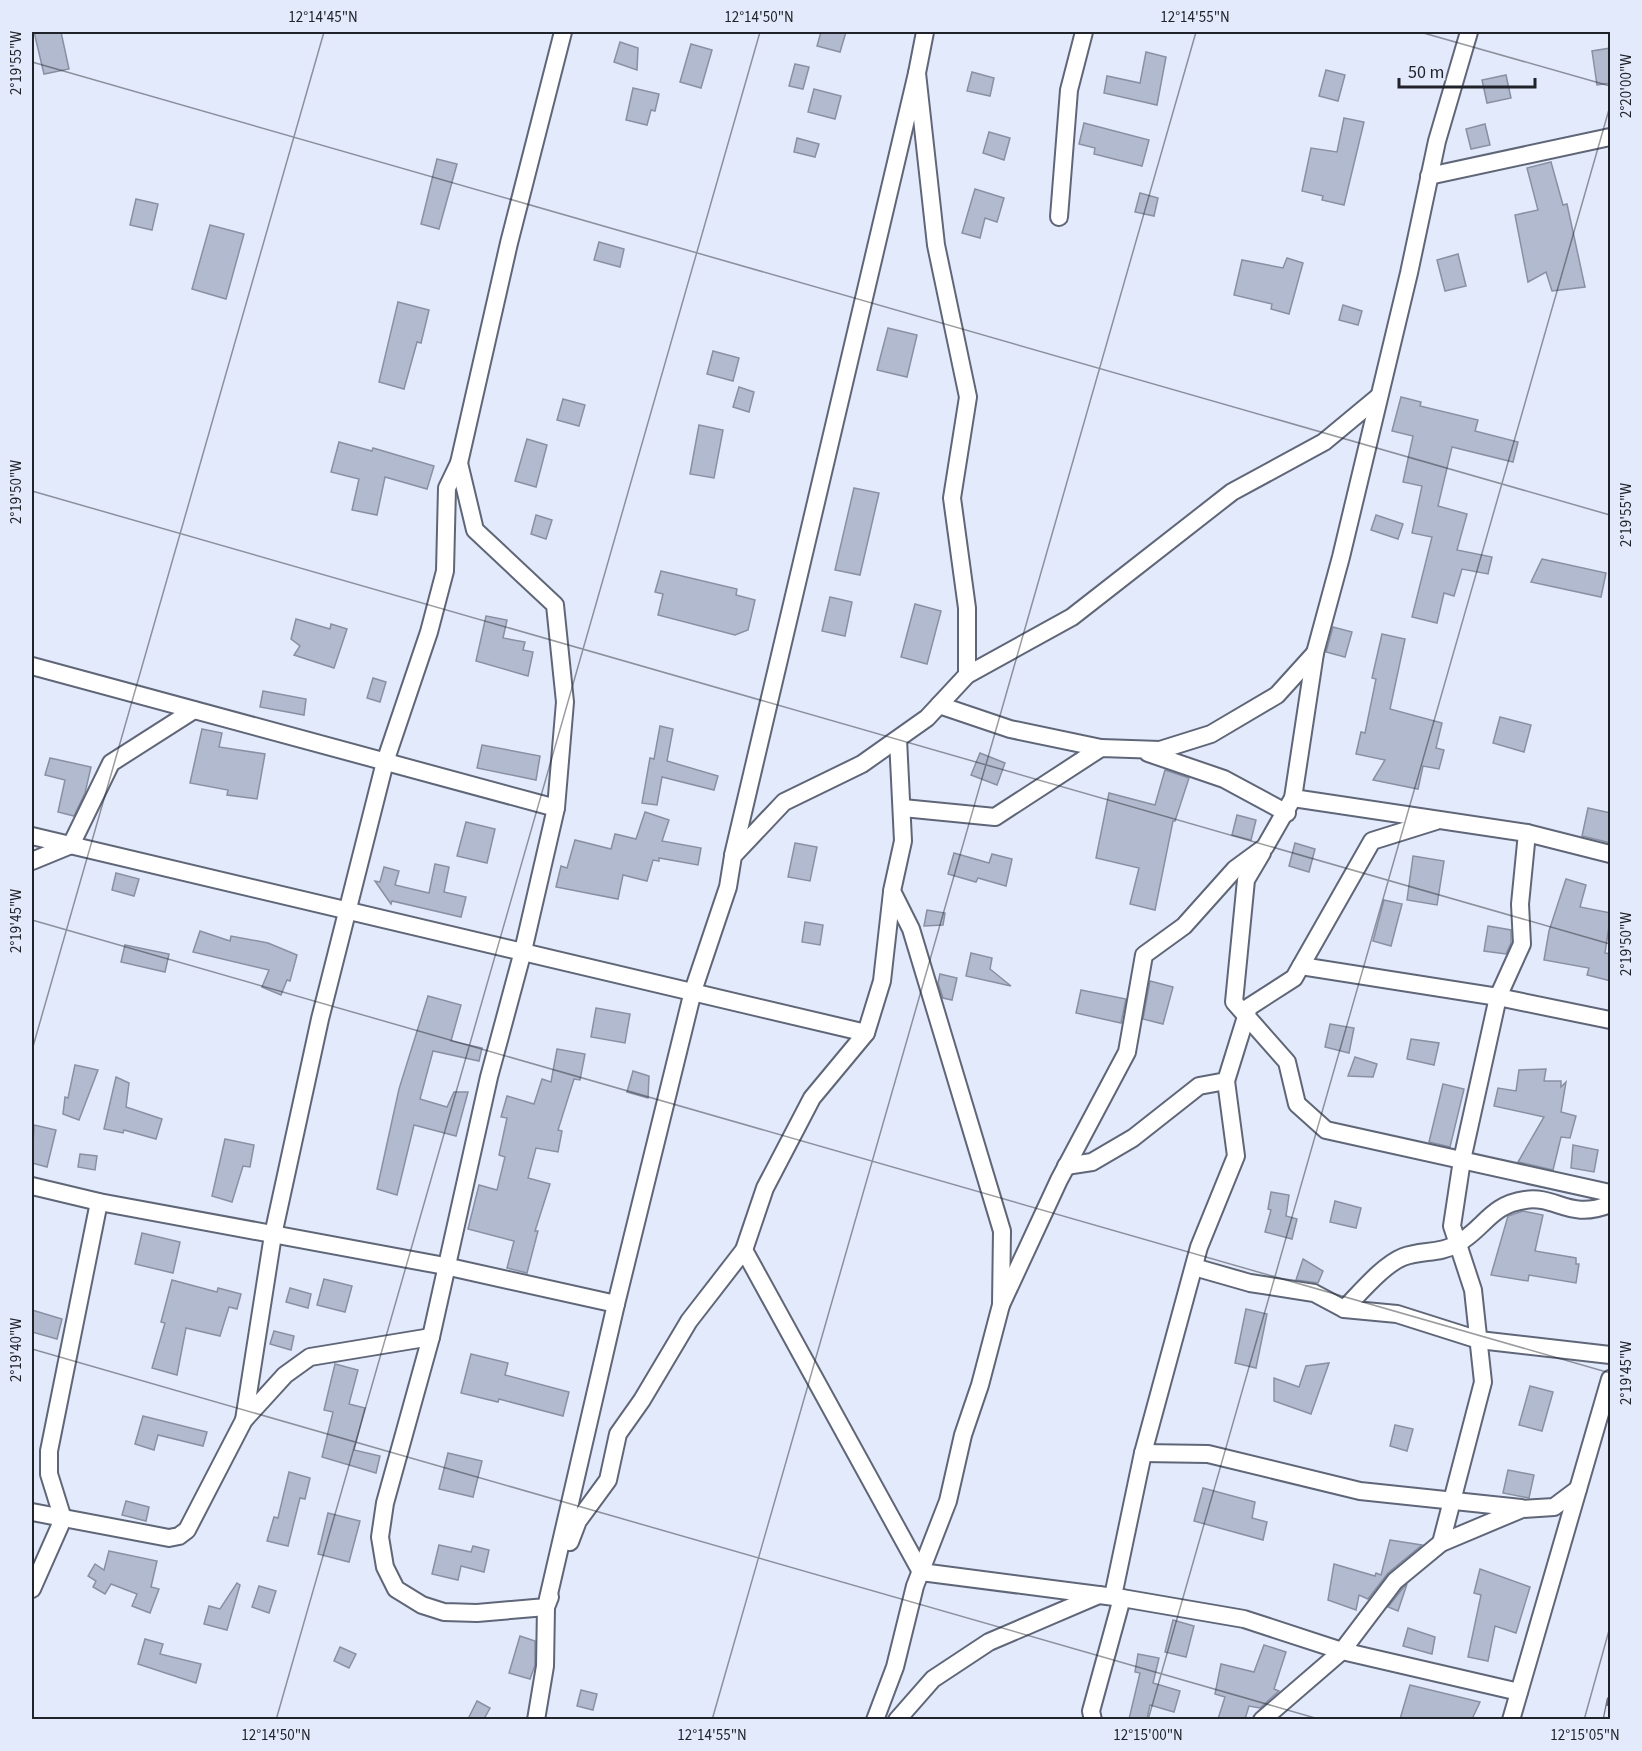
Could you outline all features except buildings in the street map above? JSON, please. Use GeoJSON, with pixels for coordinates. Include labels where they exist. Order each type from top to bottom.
{"type":"FeatureCollection","features":[{"type":"Feature","properties":{"kind":"street"},"geometry":{"type":"LineString","coordinates":[[244,1420],[273,1235],[346,909],[385,762],[429,632],[445,572],[447,488],[459,463],[509,243],[563,32]]}},
{"type":"Feature","properties":{"kind":"street"},"geometry":{"type":"LineString","coordinates":[[536,1719],[545,1666],[546,1607],[616,1304],[693,991],[729,887],[733,856],[925,32]]}},
{"type":"Feature","properties":{"kind":"street"},"geometry":{"type":"LineString","coordinates":[[1059,217],[1069,90],[1084,32]]}},
{"type":"Feature","properties":{"kind":"street"},"geometry":{"type":"LineString","coordinates":[[1469,32],[1437,141],[1341,557],[1315,653],[1290,806],[1246,880],[1234,1002],[1287,1062],[1297,1104],[1326,1130],[1611,1193]]}},
{"type":"Feature","properties":{"kind":"street"},"geometry":{"type":"LineString","coordinates":[[917,74],[936,245],[968,396],[952,498],[967,608],[967,675]]}},
{"type":"Feature","properties":{"kind":"street"},"geometry":{"type":"LineString","coordinates":[[1430,176],[1611,137]]}},
{"type":"Feature","properties":{"kind":"street"},"geometry":{"type":"LineString","coordinates":[[733,856],[784,802],[862,764],[927,718],[967,675],[1072,617],[1232,492],[1324,442],[1377,398]]}},
{"type":"Feature","properties":{"kind":"street"},"geometry":{"type":"LineString","coordinates":[[459,463],[475,530],[555,605],[565,702],[556,808],[524,951],[489,1077],[445,1266],[431,1338],[385,1503],[380,1537],[385,1567],[396,1589],[422,1605],[444,1612],[477,1613],[546,1607]]}},
{"type":"Feature","properties":{"kind":"street"},"geometry":{"type":"LineString","coordinates":[[939,705],[1010,729],[1095,752],[1160,750],[1211,734],[1277,695],[1315,653]]}},
{"type":"Feature","properties":{"kind":"street"},"geometry":{"type":"LineString","coordinates":[[32,666],[556,808]]}},
{"type":"Feature","properties":{"kind":"street"},"geometry":{"type":"LineString","coordinates":[[32,861],[71,845],[111,763],[194,710]]}},
{"type":"Feature","properties":{"kind":"street"},"geometry":{"type":"LineString","coordinates":[[546,1607],[578,1521],[608,1480],[618,1434],[642,1400],[689,1321],[744,1250],[765,1188],[812,1098],[866,1033],[882,981],[892,891],[903,841],[898,739]]}},
{"type":"Feature","properties":{"kind":"street"},"geometry":{"type":"LineString","coordinates":[[1136,750],[1224,778],[1290,806],[1527,833],[1611,854]]}},
{"type":"Feature","properties":{"kind":"street"},"geometry":{"type":"LineString","coordinates":[[903,808],[995,817],[1095,752]]}},
{"type":"Feature","properties":{"kind":"street"},"geometry":{"type":"LineString","coordinates":[[1093,1719],[1091,1711],[1112,1596],[1143,1453],[1194,1267],[1236,1156],[1226,1081],[1249,1007],[1294,978],[1372,841],[1436,822]]}},
{"type":"Feature","properties":{"kind":"street"},"geometry":{"type":"LineString","coordinates":[[1441,1543],[1484,1382],[1473,1290],[1452,1226],[1462,1160],[1497,997],[1522,944],[1520,904],[1527,833]]}},
{"type":"Feature","properties":{"kind":"street"},"geometry":{"type":"LineString","coordinates":[[32,836],[866,1033]]}},
{"type":"Feature","properties":{"kind":"street"},"geometry":{"type":"LineString","coordinates":[[875,1719],[895,1667],[921,1572],[948,1502],[963,1435],[980,1385],[1002,1305],[1066,1166],[1127,1052],[1144,955],[1184,926],[1235,869],[1265,847]]}},
{"type":"Feature","properties":{"kind":"street"},"geometry":{"type":"LineString","coordinates":[[892,891],[910,929],[1002,1231],[1002,1305]]}},
{"type":"Feature","properties":{"kind":"street"},"geometry":{"type":"LineString","coordinates":[[1301,966],[1497,997],[1611,1020]]}},
{"type":"Feature","properties":{"kind":"street"},"geometry":{"type":"LineString","coordinates":[[1066,1166],[1092,1162],[1133,1138],[1199,1086],[1226,1081]]}},
{"type":"Feature","properties":{"kind":"street"},"geometry":{"type":"LineString","coordinates":[[32,1186],[99,1202],[445,1266],[616,1304]]}},
{"type":"Feature","properties":{"kind":"street"},"geometry":{"type":"LineString","coordinates":[[1344,1309],[1378,1276],[1403,1257],[1436,1253],[1457,1244],[1502,1205],[1528,1199],[1575,1211],[1599,1209],[1611,1204]]}},
{"type":"Feature","properties":{"kind":"street"},"geometry":{"type":"LineString","coordinates":[[32,1589],[63,1519],[49,1474],[49,1451],[99,1202]]}},
{"type":"Feature","properties":{"kind":"street"},"geometry":{"type":"LineString","coordinates":[[744,1250],[921,1572]]}},
{"type":"Feature","properties":{"kind":"street"},"geometry":{"type":"LineString","coordinates":[[1194,1267],[1250,1282],[1314,1293],[1344,1309],[1397,1314],[1479,1340],[1611,1354]]}},
{"type":"Feature","properties":{"kind":"street"},"geometry":{"type":"LineString","coordinates":[[32,1512],[169,1538],[179,1536],[187,1530],[244,1420],[285,1375],[310,1357],[431,1338]]}},
{"type":"Feature","properties":{"kind":"street"},"geometry":{"type":"LineString","coordinates":[[1511,1719],[1611,1379]]}},
{"type":"Feature","properties":{"kind":"street"},"geometry":{"type":"LineString","coordinates":[[1143,1453],[1208,1454],[1360,1491],[1522,1509],[1554,1507],[1578,1489]]}},
{"type":"Feature","properties":{"kind":"street"},"geometry":{"type":"LineString","coordinates":[[1262,1719],[1342,1650],[1395,1581],[1441,1543],[1522,1509]]}},
{"type":"Feature","properties":{"kind":"street"},"geometry":{"type":"LineString","coordinates":[[921,1572],[1112,1596],[1244,1619],[1342,1650],[1519,1692]]}},
{"type":"Feature","properties":{"kind":"street"},"geometry":{"type":"LineString","coordinates":[[897,1719],[933,1679],[989,1642],[1112,1596]]}},
{"type":"Feature","properties":{"kind":"railway"},"geometry":{"type":"LineString","coordinates":[[1606,1720],[1610,1700]]}}]}
